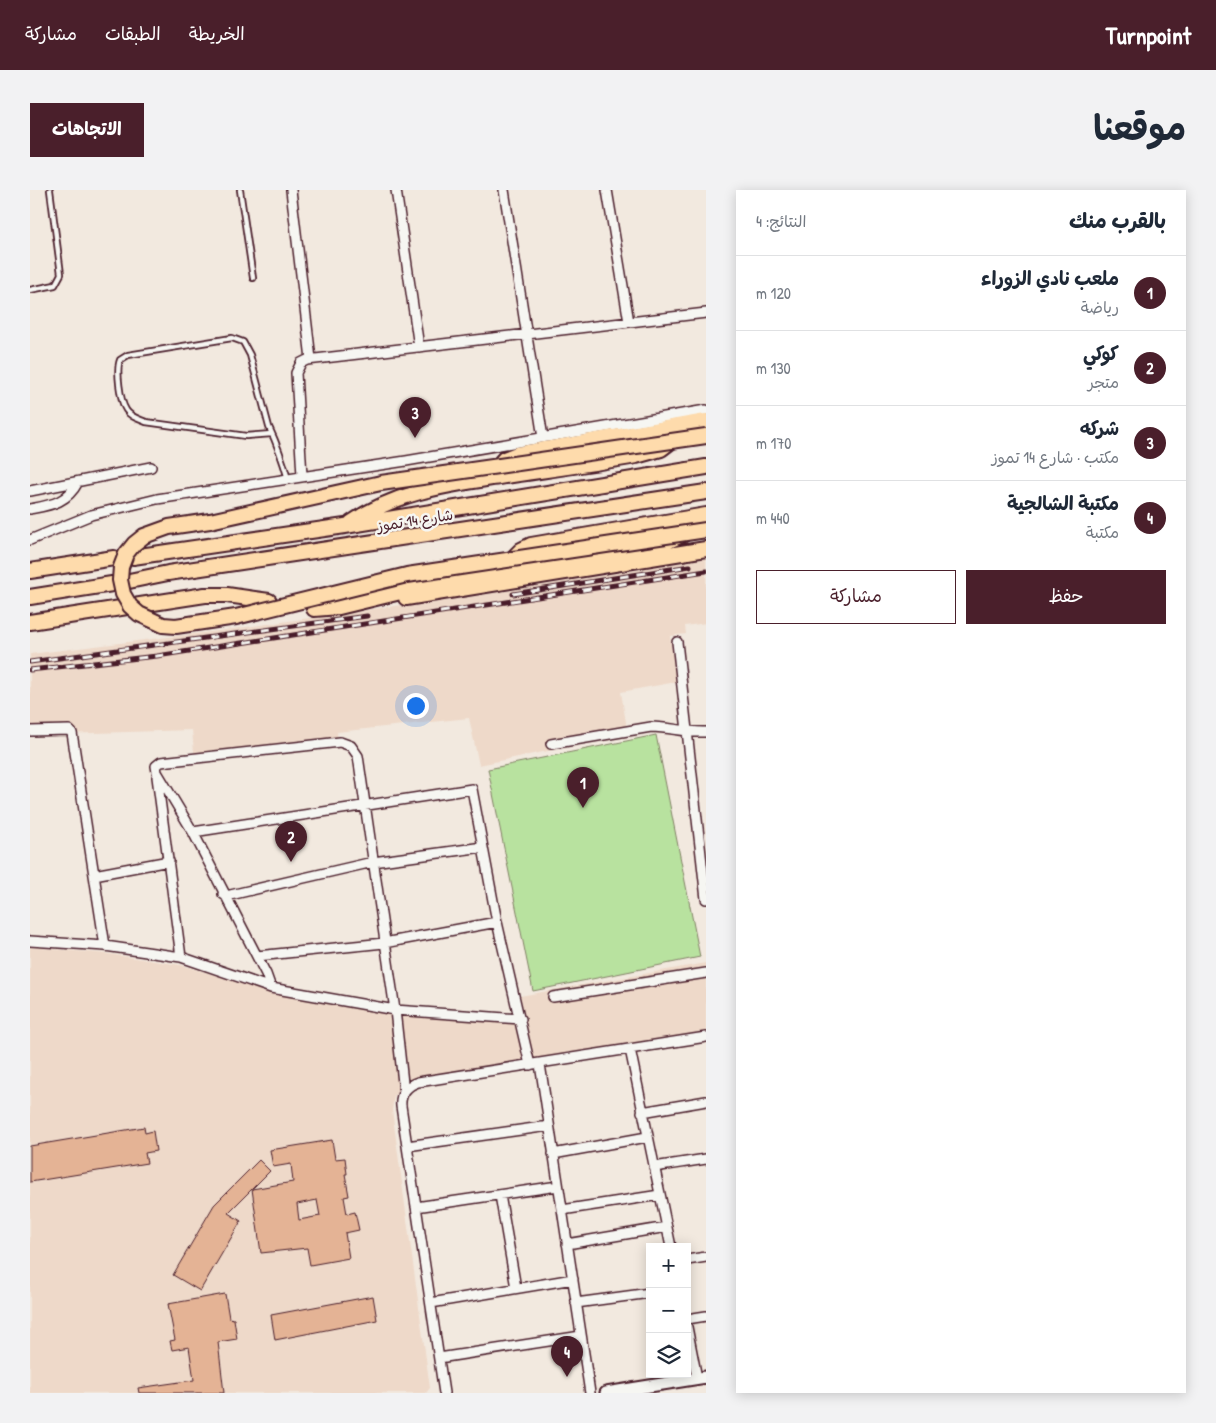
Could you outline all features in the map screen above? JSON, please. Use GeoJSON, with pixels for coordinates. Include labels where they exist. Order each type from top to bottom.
{"type":"FeatureCollection","features":[{"type":"Feature","properties":{"kind":"main road"},"geometry":{"type":"LineString","coordinates":[[496,467],[504,459],[517,454],[706,421]]}},
{"type":"Feature","properties":{"kind":"main road"},"geometry":{"type":"LineString","coordinates":[[706,436],[381,483],[157,530],[134,544],[126,554],[121,567],[123,594],[130,606],[144,617],[163,625],[176,626],[236,617],[407,575],[706,530]]}},
{"type":"Feature","properties":{"kind":"main road"},"geometry":{"type":"LineString","coordinates":[[345,526],[382,504],[412,493],[636,456],[661,449],[673,440]]}},
{"type":"Feature","properties":{"kind":"main road","name":"شارع 14 تموز"},"geometry":{"type":"LineString","coordinates":[[133,556],[345,526],[706,467]]}},
{"type":"Feature","properties":{"kind":"main road","name":"شارع 14 تموز"},"geometry":{"type":"LineString","coordinates":[[129,582],[168,573],[706,492]]}},
{"type":"Feature","properties":{"kind":"main road"},"geometry":{"type":"LineString","coordinates":[[513,558],[521,550],[531,545],[706,515]]}},
{"type":"Feature","properties":{"kind":"main road"},"geometry":{"type":"LineString","coordinates":[[314,608],[333,608],[458,578],[658,546],[684,534]]}},
{"type":"Feature","properties":{"kind":"main road"},"geometry":{"type":"LineString","coordinates":[[366,600],[406,598],[706,549]]}},
{"type":"Feature","properties":{"kind":"main road"},"geometry":{"type":"LineString","coordinates":[[30,571],[114,558]]}},
{"type":"Feature","properties":{"kind":"main road"},"geometry":{"type":"LineString","coordinates":[[30,597],[112,584]]}},
{"type":"Feature","properties":{"kind":"main road"},"geometry":{"type":"LineString","coordinates":[[30,622],[205,595],[227,595],[269,601]]}},
{"type":"Feature","properties":{"kind":"street"},"geometry":{"type":"LineString","coordinates":[[291,190],[310,359]]}},
{"type":"Feature","properties":{"kind":"street"},"geometry":{"type":"LineString","coordinates":[[396,190],[419,347]]}},
{"type":"Feature","properties":{"kind":"street"},"geometry":{"type":"LineString","coordinates":[[504,190],[543,438]]}},
{"type":"Feature","properties":{"kind":"street"},"geometry":{"type":"LineString","coordinates":[[607,190],[629,322]]}},
{"type":"Feature","properties":{"kind":"street"},"geometry":{"type":"LineString","coordinates":[[302,476],[296,373],[301,364],[310,359],[706,313]]}},
{"type":"Feature","properties":{"kind":"street"},"geometry":{"type":"LineString","coordinates":[[30,540],[91,515],[124,506],[706,410]]}},
{"type":"Feature","properties":{"kind":"street"},"geometry":{"type":"LineString","coordinates":[[30,491],[151,467]]}},
{"type":"Feature","properties":{"kind":"street"},"geometry":{"type":"LineString","coordinates":[[30,509],[61,502],[74,490],[78,482]]}},
{"type":"Feature","properties":{"kind":"street"},"geometry":{"type":"LineString","coordinates":[[677,642],[706,899]]}},
{"type":"Feature","properties":{"kind":"street"},"geometry":{"type":"LineString","coordinates":[[551,744],[651,727],[664,727],[686,732],[706,732]]}},
{"type":"Feature","properties":{"kind":"street"},"geometry":{"type":"LineString","coordinates":[[30,731],[72,731],[105,946]]}},
{"type":"Feature","properties":{"kind":"street"},"geometry":{"type":"LineString","coordinates":[[181,957],[156,766],[160,762],[340,742],[351,746],[358,756],[366,805],[404,1092]]}},
{"type":"Feature","properties":{"kind":"street"},"geometry":{"type":"LineString","coordinates":[[157,772],[193,832],[223,894],[257,956],[271,988]]}},
{"type":"Feature","properties":{"kind":"street"},"geometry":{"type":"LineString","coordinates":[[193,832],[472,790],[497,922],[521,1019],[535,1064],[549,1126],[590,1393]]}},
{"type":"Feature","properties":{"kind":"street"},"geometry":{"type":"LineString","coordinates":[[223,894],[373,862],[482,847]]}},
{"type":"Feature","properties":{"kind":"street"},"geometry":{"type":"LineString","coordinates":[[94,875],[169,861]]}},
{"type":"Feature","properties":{"kind":"street"},"geometry":{"type":"LineString","coordinates":[[257,956],[384,943],[497,922]]}},
{"type":"Feature","properties":{"kind":"street"},"geometry":{"type":"LineString","coordinates":[[30,941],[105,946],[181,957],[271,988],[394,1010],[521,1019]]}},
{"type":"Feature","properties":{"kind":"street"},"geometry":{"type":"LineString","coordinates":[[553,996],[706,973]]}},
{"type":"Feature","properties":{"kind":"street"},"geometry":{"type":"LineString","coordinates":[[444,1393],[400,1101],[404,1092],[409,1086],[418,1082],[706,1037]]}},
{"type":"Feature","properties":{"kind":"street"},"geometry":{"type":"LineString","coordinates":[[630,1049],[670,1243]]}},
{"type":"Feature","properties":{"kind":"street"},"geometry":{"type":"LineString","coordinates":[[642,1112],[706,1101]]}},
{"type":"Feature","properties":{"kind":"street"},"geometry":{"type":"LineString","coordinates":[[407,1146],[549,1126]]}},
{"type":"Feature","properties":{"kind":"street"},"geometry":{"type":"LineString","coordinates":[[554,1154],[647,1137]]}},
{"type":"Feature","properties":{"kind":"street"},"geometry":{"type":"LineString","coordinates":[[654,1167],[706,1160]]}},
{"type":"Feature","properties":{"kind":"street"},"geometry":{"type":"LineString","coordinates":[[416,1207],[558,1186]]}},
{"type":"Feature","properties":{"kind":"street"},"geometry":{"type":"LineString","coordinates":[[500,1195],[516,1288]]}},
{"type":"Feature","properties":{"kind":"street"},"geometry":{"type":"LineString","coordinates":[[562,1210],[660,1195]]}},
{"type":"Feature","properties":{"kind":"street"},"geometry":{"type":"LineString","coordinates":[[567,1244],[667,1227]]}},
{"type":"Feature","properties":{"kind":"street"},"geometry":{"type":"LineString","coordinates":[[691,1259],[706,1257]]}},
{"type":"Feature","properties":{"kind":"street"},"geometry":{"type":"LineString","coordinates":[[430,1303],[573,1279]]}},
{"type":"Feature","properties":{"kind":"street"},"geometry":{"type":"LineString","coordinates":[[576,1303],[646,1294]]}},
{"type":"Feature","properties":{"kind":"street"},"geometry":{"type":"LineString","coordinates":[[691,1318],[706,1316]]}},
{"type":"Feature","properties":{"kind":"street"},"geometry":{"type":"LineString","coordinates":[[606,1393],[644,1390],[701,1378],[689,1333]]}},
{"type":"Feature","properties":{"kind":"street"},"geometry":{"type":"LineString","coordinates":[[439,1358],[582,1336]]}},
{"type":"Feature","properties":{"kind":"lane"},"geometry":{"type":"LineString","coordinates":[[30,290],[55,285],[61,274],[50,190]]}},
{"type":"Feature","properties":{"kind":"lane"},"geometry":{"type":"LineString","coordinates":[[240,190],[253,278]]}},
{"type":"Feature","properties":{"kind":"lane"},"geometry":{"type":"LineString","coordinates":[[272,434],[246,436],[146,422],[135,417],[125,409],[123,402],[118,373],[120,360],[128,355],[237,338],[243,342],[250,354],[272,434],[288,479]]}},
{"type":"Feature","properties":{"kind":"shaded area"},"geometry":{"type":"Polygon","coordinates":[[[706,556],[706,623],[685,626],[686,634],[670,636],[676,682],[621,692],[628,735],[479,765],[469,718],[337,732],[339,746],[194,752],[192,730],[30,735],[30,654],[218,631],[465,596],[706,556]]]}},
{"type":"Feature","properties":{"kind":"shaded area"},"geometry":{"type":"Polygon","coordinates":[[[30,947],[109,954],[181,965],[273,992],[413,1016],[526,1023],[520,996],[706,963],[706,1032],[409,1081],[394,1096],[392,1110],[430,1388],[426,1393],[30,1393],[30,947]]]}},
{"type":"Feature","properties":{"kind":"green space"},"geometry":{"type":"Polygon","coordinates":[[[656,735],[700,957],[533,991],[488,769],[656,735]]]}},
{"type":"Feature","properties":{"kind":"building"},"geometry":{"type":"Polygon","coordinates":[[[144,1127],[145,1133],[153,1131],[156,1151],[145,1153],[147,1163],[30,1182],[30,1146],[144,1127]]]}},
{"type":"Feature","properties":{"kind":"building"},"geometry":{"type":"Polygon","coordinates":[[[332,1140],[335,1159],[345,1158],[347,1174],[345,1174],[349,1196],[344,1197],[347,1214],[355,1212],[359,1230],[345,1233],[349,1258],[310,1265],[307,1248],[261,1253],[252,1189],[293,1182],[291,1164],[273,1167],[270,1150],[332,1140]],[[317,1200],[297,1204],[299,1220],[320,1216],[317,1200]]]}},
{"type":"Feature","properties":{"kind":"building"},"geometry":{"type":"Polygon","coordinates":[[[259,1160],[270,1171],[228,1213],[241,1221],[200,1291],[173,1275],[214,1205],[259,1160]]]}},
{"type":"Feature","properties":{"kind":"building"},"geometry":{"type":"Polygon","coordinates":[[[225,1294],[229,1318],[234,1319],[237,1339],[218,1342],[224,1393],[139,1393],[138,1388],[194,1380],[189,1347],[172,1350],[170,1341],[175,1340],[168,1304],[225,1294]]]}},
{"type":"Feature","properties":{"kind":"building"},"geometry":{"type":"Polygon","coordinates":[[[373,1296],[377,1320],[275,1340],[271,1315],[373,1296]]]}},
{"type":"Feature","properties":{"kind":"railway"},"geometry":{"type":"LineString","coordinates":[[513,594],[690,566]]}},
{"type":"Feature","properties":{"kind":"railway"},"geometry":{"type":"LineString","coordinates":[[30,670],[157,656],[706,571]]}},
{"type":"Feature","properties":{"kind":"railway"},"geometry":{"type":"LineString","coordinates":[[30,662],[367,616]]}},
{"type":"Feature","properties":{"kind":"place","name":"شركه"},"geometry":{"type":"Point","coordinates":[415,438]}},
{"type":"Feature","properties":{"kind":"place","name":"ملعب نادي الزوراء"},"geometry":{"type":"Point","coordinates":[583,808]}},
{"type":"Feature","properties":{"kind":"place","name":"كوكي"},"geometry":{"type":"Point","coordinates":[291,862]}},
{"type":"Feature","properties":{"kind":"place","name":"مكتبة الشالجية"},"geometry":{"type":"Point","coordinates":[567,1377]}}]}
